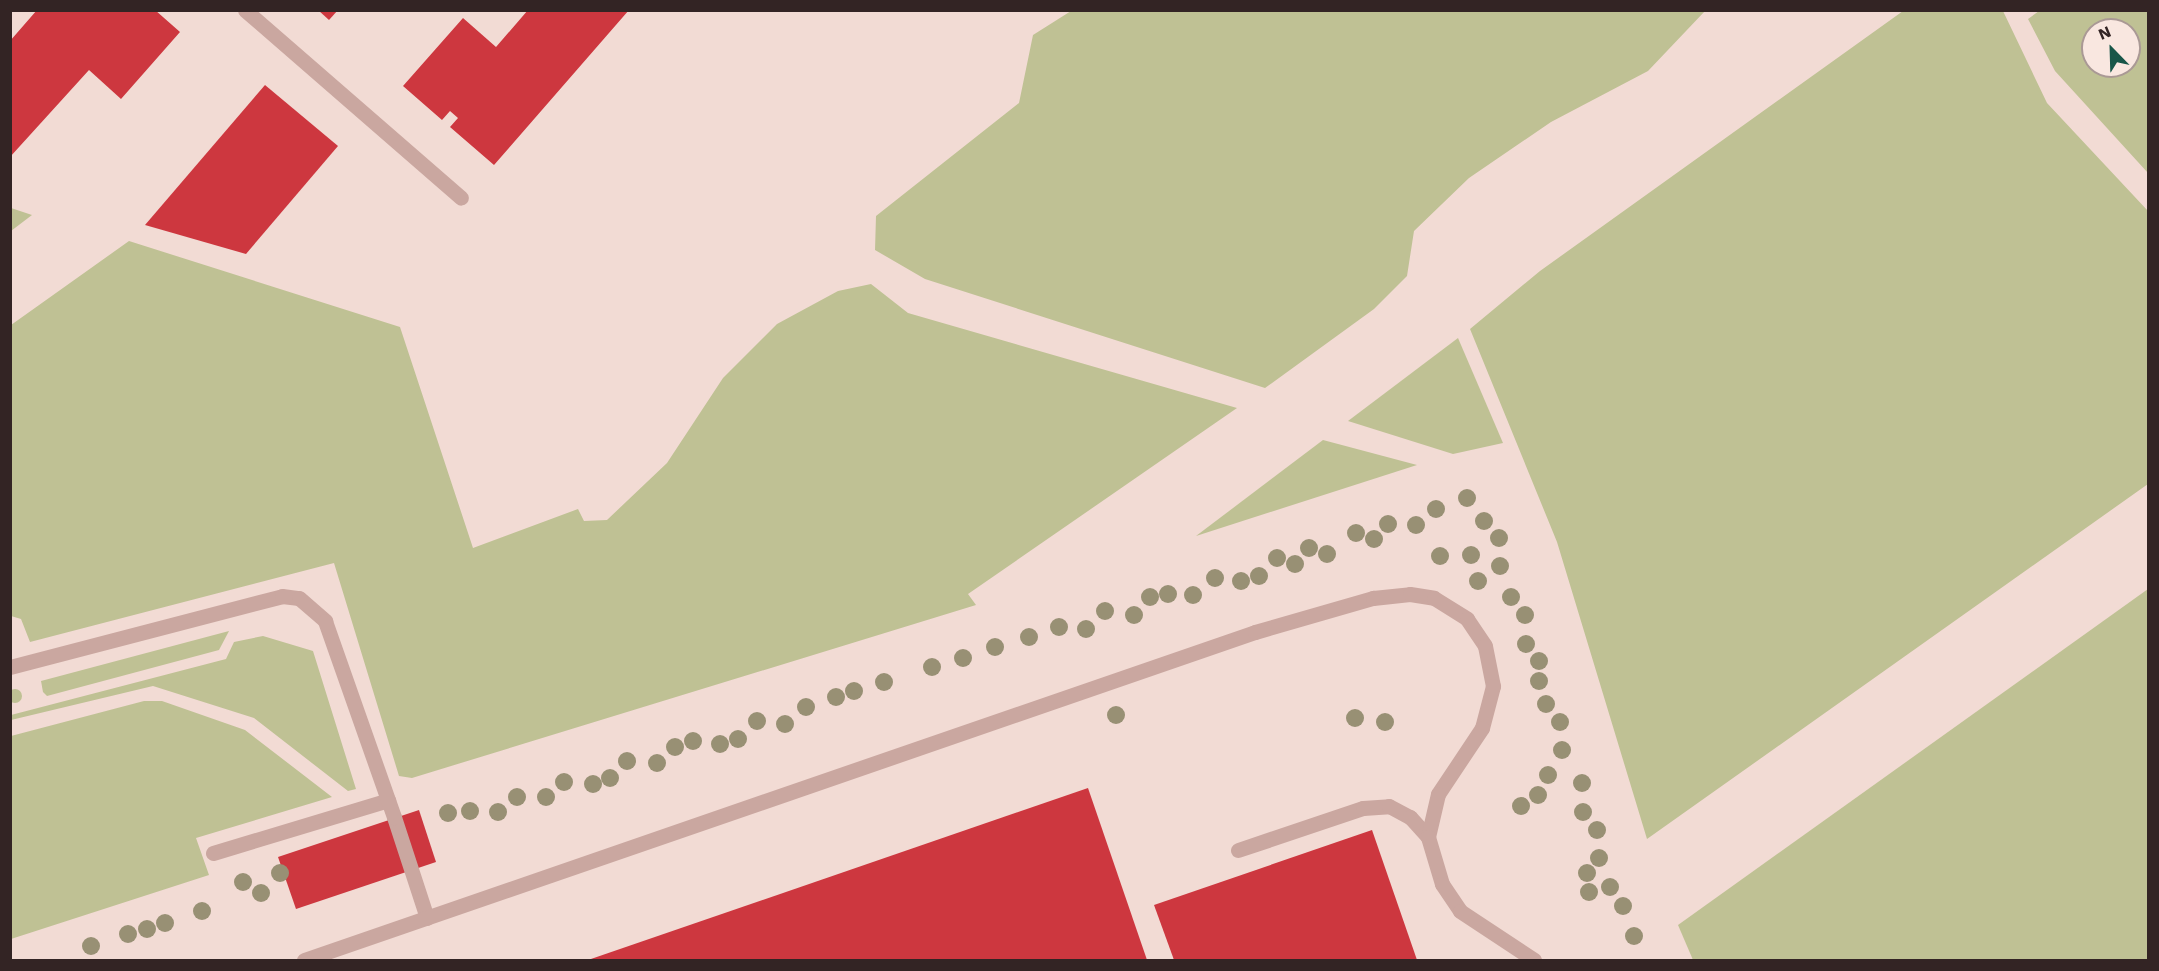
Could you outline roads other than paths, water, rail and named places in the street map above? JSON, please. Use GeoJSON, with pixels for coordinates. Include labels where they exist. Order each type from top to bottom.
{"type":"FeatureCollection","features":[{"type":"Feature","properties":{"kind":"street"},"geometry":{"type":"LineString","coordinates":[[245,10],[461,198]]}},
{"type":"Feature","properties":{"kind":"street"},"geometry":{"type":"LineString","coordinates":[[304,960],[327,957],[427,918],[1255,632],[1393,594],[1434,598],[1452,608],[1477,632],[1491,665],[1491,706],[1464,759],[1438,794],[1428,837]]}},
{"type":"Feature","properties":{"kind":"street"},"geometry":{"type":"LineString","coordinates":[[10,667],[282,596],[299,598],[325,621],[427,918]]}},
{"type":"Feature","properties":{"kind":"street"},"geometry":{"type":"LineString","coordinates":[[213,853],[388,800]]}},
{"type":"Feature","properties":{"kind":"street"},"geometry":{"type":"LineString","coordinates":[[1238,850],[1363,807],[1389,806],[1410,817],[1428,837],[1442,884],[1460,911],[1534,960]]}}]}
